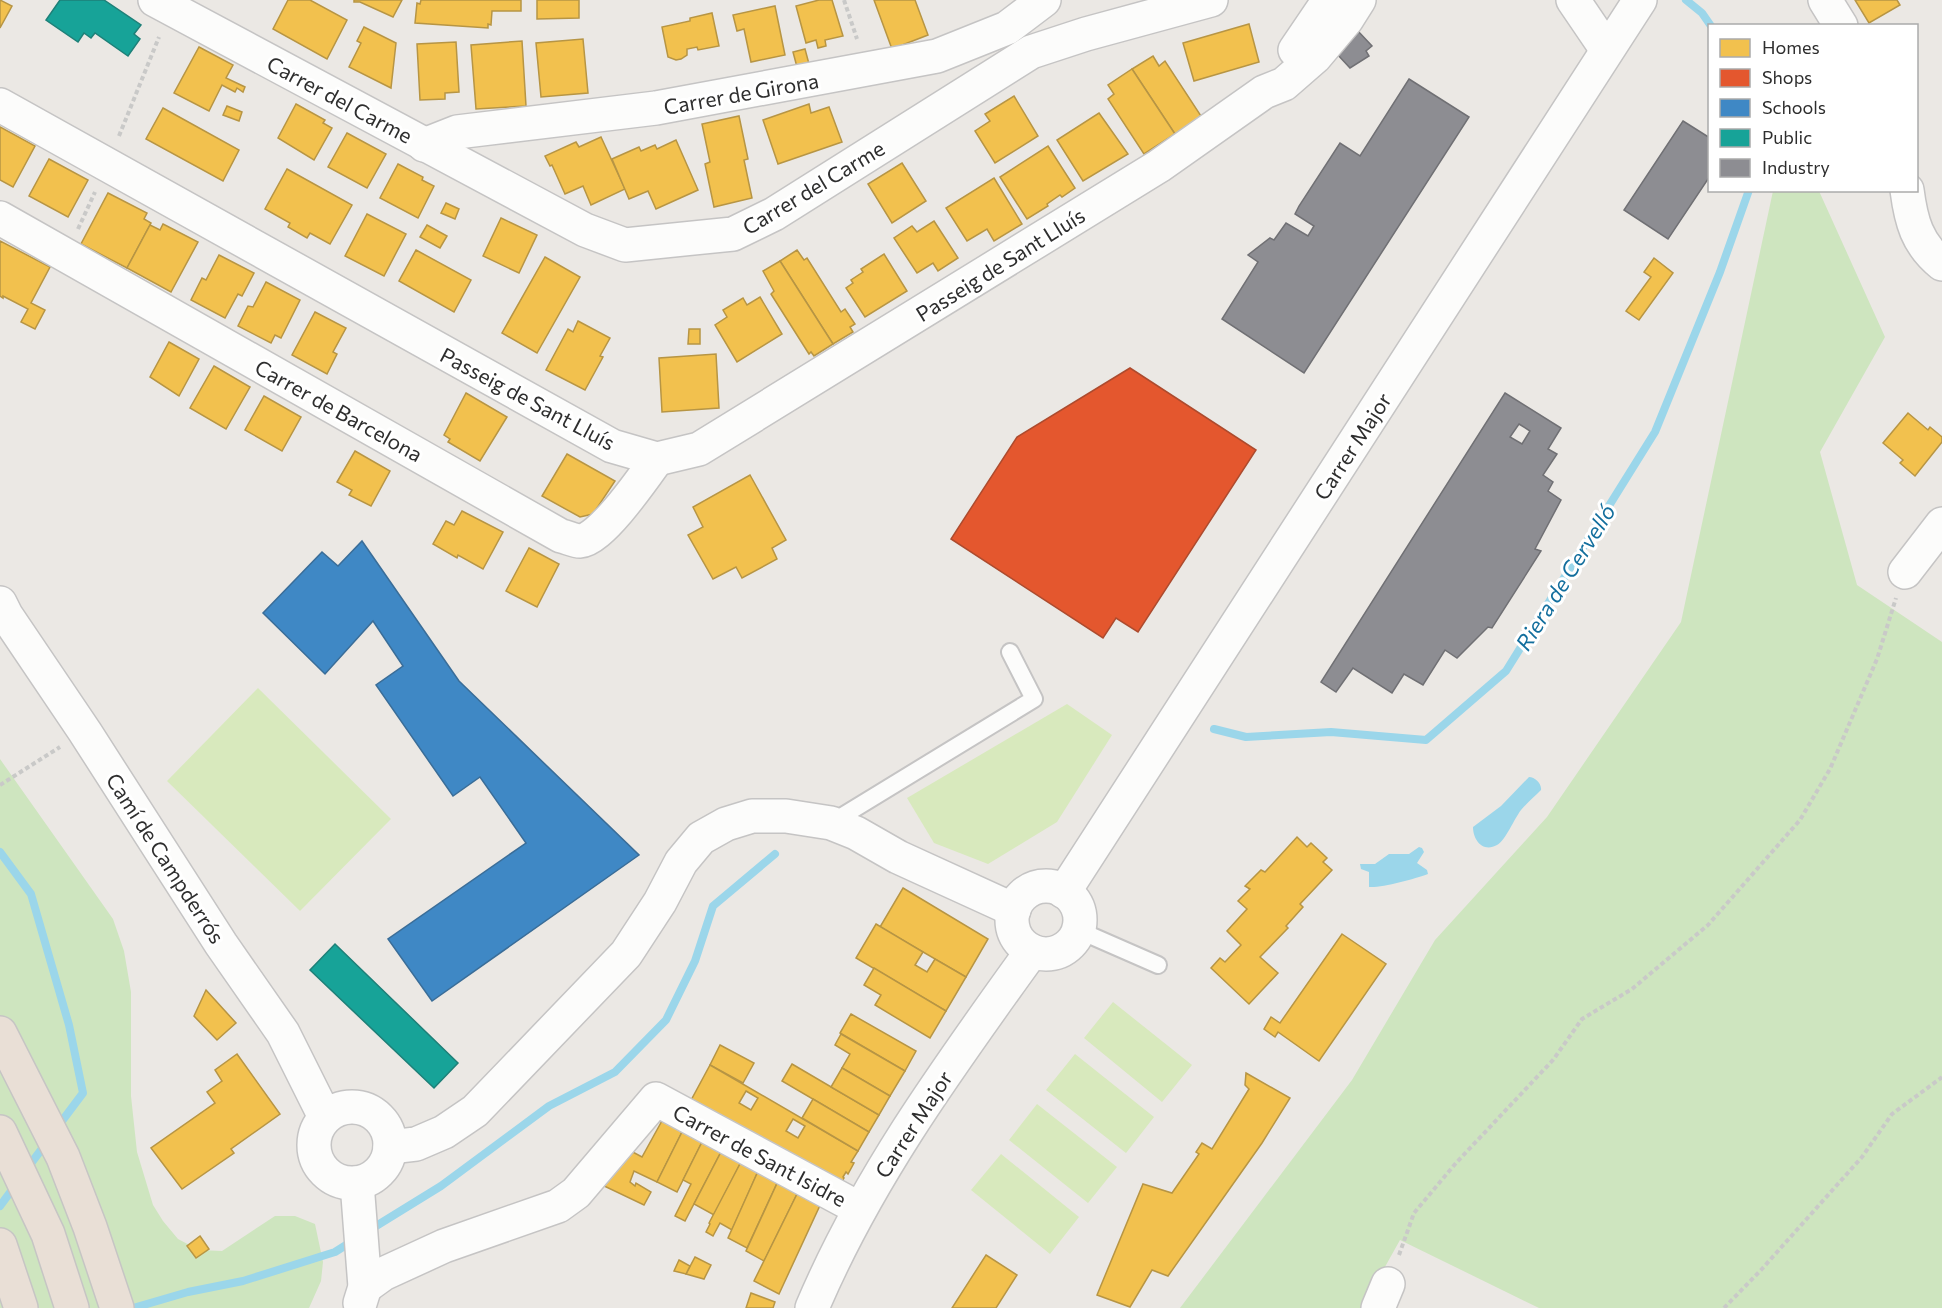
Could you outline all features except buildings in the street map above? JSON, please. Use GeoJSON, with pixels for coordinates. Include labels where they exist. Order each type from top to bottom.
{"type":"FeatureCollection","features":[{"type":"Feature","properties":{"kind":"highway"},"geometry":{"type":"LineString","coordinates":[[0,1033],[63,1157],[90,1227],[117,1308]]}},
{"type":"Feature","properties":{"kind":"highway"},"geometry":{"type":"LineString","coordinates":[[0,1132],[48,1234],[72,1308]]}},
{"type":"Feature","properties":{"kind":"highway"},"geometry":{"type":"LineString","coordinates":[[0,1245],[21,1308]]}},
{"type":"Feature","properties":{"kind":"street","name":"Carrer de Girona"},"geometry":{"type":"LineString","coordinates":[[424,144],[456,132],[656,108],[938,56],[1007,28],[1044,0]]}},
{"type":"Feature","properties":{"kind":"street","name":"Carrer del Carme"},"geometry":{"type":"LineString","coordinates":[[163,4],[585,230],[625,245],[733,234],[774,214],[1031,52],[1086,34],[1211,0]]}},
{"type":"Feature","properties":{"kind":"street","name":"Passeig de Sant Lluís"},"geometry":{"type":"LineString","coordinates":[[1264,92],[1329,0]]}},
{"type":"Feature","properties":{"kind":"street","name":"Passeig de Sant Lluís"},"geometry":{"type":"LineString","coordinates":[[0,105],[612,446],[657,459],[699,449],[1159,166],[1264,92],[1284,84],[1315,57],[1347,19],[1359,0]]}},
{"type":"Feature","properties":{"kind":"street"},"geometry":{"type":"LineString","coordinates":[[1573,0],[1607,50]]}},
{"type":"Feature","properties":{"kind":"street","name":"Carrer Major"},"geometry":{"type":"LineString","coordinates":[[1064,892],[1640,0]]}},
{"type":"Feature","properties":{"kind":"street"},"geometry":{"type":"LineString","coordinates":[[1825,0],[1840,24]]}},
{"type":"Feature","properties":{"kind":"street"},"geometry":{"type":"LineString","coordinates":[[1907,192],[1911,217],[1919,238],[1930,255],[1942,264]]}},
{"type":"Feature","properties":{"kind":"street","name":"Carrer de Barcelona"},"geometry":{"type":"LineString","coordinates":[[0,218],[561,536],[580,541],[596,534],[657,459]]}},
{"type":"Feature","properties":{"kind":"street"},"geometry":{"type":"LineString","coordinates":[[1905,572],[1942,524]]}},
{"type":"Feature","properties":{"kind":"street","name":"Camí de Campderrós"},"geometry":{"type":"LineString","coordinates":[[0,603],[221,944],[283,1033],[325,1117]]}},
{"type":"Feature","properties":{"kind":"street"},"geometry":{"type":"LineString","coordinates":[[390,1147],[416,1144],[444,1132],[475,1111],[627,954],[660,902],[681,862],[701,838],[726,824],[752,816],[786,816],[831,823],[856,833],[898,857],[1014,910]]}},
{"type":"Feature","properties":{"kind":"street"},"geometry":{"type":"LineString","coordinates":[[1041,886],[1054,887],[1064,892],[1074,900],[1078,907],[1080,920],[1078,930],[1064,950],[1054,954],[1032,951],[1014,935],[1011,923],[1014,910],[1020,899],[1030,890],[1041,886]]}},
{"type":"Feature","properties":{"kind":"street","name":"Carrer Major"},"geometry":{"type":"LineString","coordinates":[[812,1308],[831,1262],[886,1165],[960,1051],[1032,951]]}},
{"type":"Feature","properties":{"kind":"street","name":"Carrer de Sant Isidre"},"geometry":{"type":"LineString","coordinates":[[362,1289],[383,1274],[444,1246],[558,1206],[576,1193],[656,1099],[860,1209]]}},
{"type":"Feature","properties":{"kind":"street"},"geometry":{"type":"LineString","coordinates":[[358,1196],[327,1175],[321,1168],[313,1149],[314,1136],[320,1123],[336,1110],[347,1107],[360,1107],[374,1113],[384,1123],[390,1147],[387,1160],[378,1173],[367,1180],[358,1196],[362,1289]]}},
{"type":"Feature","properties":{"kind":"lane"},"geometry":{"type":"LineString","coordinates":[[831,823],[1034,699],[1010,652]]}},
{"type":"Feature","properties":{"kind":"lane"},"geometry":{"type":"LineString","coordinates":[[1078,930],[1158,965]]}},
{"type":"Feature","properties":{"kind":"path"},"geometry":{"type":"LineString","coordinates":[[844,0],[867,70]]}},
{"type":"Feature","properties":{"kind":"path"},"geometry":{"type":"LineString","coordinates":[[66,256],[107,165],[163,4]]}},
{"type":"Feature","properties":{"kind":"path"},"geometry":{"type":"LineString","coordinates":[[1383,1296],[1414,1213],[1456,1163],[1553,1060],[1582,1019],[1632,989],[1708,925],[1800,820],[1830,769],[1840,747],[1877,659],[1905,572]]}},
{"type":"Feature","properties":{"kind":"path"},"geometry":{"type":"LineString","coordinates":[[0,785],[43,758]]}},
{"type":"Feature","properties":{"kind":"path"},"geometry":{"type":"LineString","coordinates":[[1724,1308],[1776,1254],[1862,1157],[1892,1114],[1942,1076]]}},
{"type":"Feature","properties":{"kind":"green space"},"geometry":{"type":"Polygon","coordinates":[[[1773,192],[1819,192],[1885,337],[1820,452],[1857,585],[1942,642],[1942,1308],[1539,1308],[1400,1240],[1362,1308],[1180,1308],[1352,1080],[1435,940],[1547,817],[1681,622],[1773,192]]]}},
{"type":"Feature","properties":{"kind":"green space"},"geometry":{"type":"Polygon","coordinates":[[[258,688],[391,819],[300,911],[167,781],[258,688]]]}},
{"type":"Feature","properties":{"kind":"green space"},"geometry":{"type":"Polygon","coordinates":[[[1067,704],[1112,735],[1057,822],[988,864],[934,843],[907,798],[1067,704]]]}},
{"type":"Feature","properties":{"kind":"green space"},"geometry":{"type":"Polygon","coordinates":[[[0,759],[113,919],[124,951],[131,992],[131,1096],[137,1152],[153,1205],[178,1239],[199,1250],[222,1251],[275,1216],[295,1216],[315,1224],[323,1262],[321,1281],[309,1308],[0,1308],[0,759]]]}},
{"type":"Feature","properties":{"kind":"green space"},"geometry":{"type":"Polygon","coordinates":[[[1113,1002],[1192,1065],[1162,1102],[1084,1038],[1113,1002]]]}},
{"type":"Feature","properties":{"kind":"green space"},"geometry":{"type":"Polygon","coordinates":[[[1075,1054],[1154,1117],[1126,1153],[1046,1090],[1075,1054]]]}},
{"type":"Feature","properties":{"kind":"green space"},"geometry":{"type":"Polygon","coordinates":[[[1037,1104],[1117,1167],[1088,1203],[1009,1140],[1037,1104]]]}},
{"type":"Feature","properties":{"kind":"green space"},"geometry":{"type":"Polygon","coordinates":[[[1001,1154],[1079,1217],[1050,1254],[971,1190],[1001,1154]]]}},
{"type":"Feature","properties":{"kind":"water"},"geometry":{"type":"Polygon","coordinates":[[[1529,777],[1538,781],[1541,790],[1521,810],[1507,834],[1497,845],[1487,847],[1480,844],[1473,827],[1501,806],[1529,777]]]}},
{"type":"Feature","properties":{"kind":"water"},"geometry":{"type":"Polygon","coordinates":[[[1419,847],[1424,852],[1417,863],[1427,870],[1428,874],[1390,885],[1369,887],[1369,872],[1361,869],[1360,864],[1375,864],[1389,854],[1409,854],[1419,847]]]}},
{"type":"Feature","properties":{"kind":"waterway","name":"Riera de Cervelló"},"geometry":{"type":"LineString","coordinates":[[1686,0],[1702,13],[1710,24]]}},
{"type":"Feature","properties":{"kind":"waterway","name":"Riera de Cervelló"},"geometry":{"type":"LineString","coordinates":[[1214,729],[1246,737],[1331,732],[1426,740],[1506,671],[1655,432],[1720,272],[1748,192]]}},
{"type":"Feature","properties":{"kind":"waterway"},"geometry":{"type":"LineString","coordinates":[[0,852],[31,894],[69,1025],[83,1093],[56,1129]]}},
{"type":"Feature","properties":{"kind":"waterway"},"geometry":{"type":"LineString","coordinates":[[368,1231],[441,1186],[549,1106],[615,1072],[666,1020],[695,961],[713,906],[775,854]]}},
{"type":"Feature","properties":{"kind":"waterway"},"geometry":{"type":"LineString","coordinates":[[26,1170],[47,1142]]}},
{"type":"Feature","properties":{"kind":"waterway"},"geometry":{"type":"LineString","coordinates":[[0,1206],[17,1183]]}},
{"type":"Feature","properties":{"kind":"waterway"},"geometry":{"type":"LineString","coordinates":[[133,1308],[188,1292],[243,1281],[335,1252],[354,1240]]}}]}
